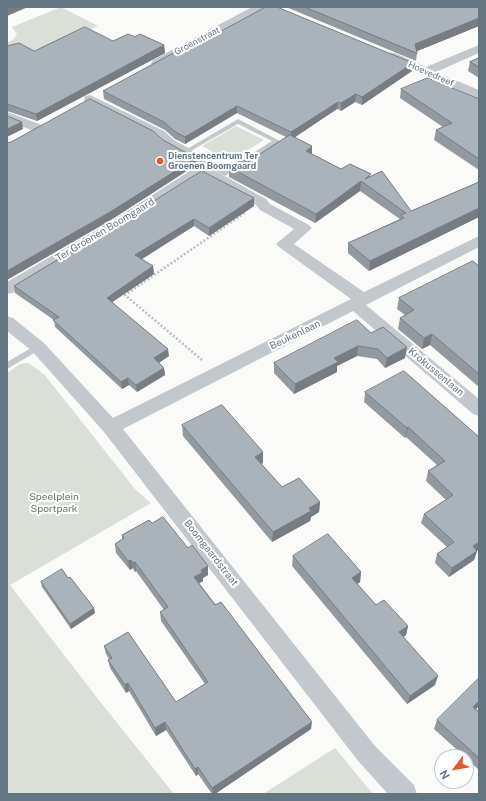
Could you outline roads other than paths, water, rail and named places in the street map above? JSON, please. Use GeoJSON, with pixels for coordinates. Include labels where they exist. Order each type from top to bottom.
{"type":"FeatureCollection","features":[{"type":"Feature","properties":{"kind":"street","name":"Groenstraat"},"geometry":{"type":"LineString","coordinates":[[145,70],[261,7]]}},
{"type":"Feature","properties":{"kind":"street"},"geometry":{"type":"LineString","coordinates":[[428,71],[479,49]]}},
{"type":"Feature","properties":{"kind":"street","name":"Hoevedreef"},"geometry":{"type":"LineString","coordinates":[[378,51],[428,71],[479,95]]}},
{"type":"Feature","properties":{"kind":"street"},"geometry":{"type":"LineString","coordinates":[[77,106],[104,92]]}},
{"type":"Feature","properties":{"kind":"street"},"geometry":{"type":"LineString","coordinates":[[90,99],[159,134],[169,143],[186,152],[205,167],[304,228],[284,244],[360,302]]}},
{"type":"Feature","properties":{"kind":"street"},"geometry":{"type":"LineString","coordinates":[[7,116],[37,128]]}},
{"type":"Feature","properties":{"kind":"street"},"geometry":{"type":"LineString","coordinates":[[25,135],[50,121]]}},
{"type":"Feature","properties":{"kind":"street","name":"Ter Groenen Boomgaard"},"geometry":{"type":"LineString","coordinates":[[7,289],[117,224],[205,167]]}},
{"type":"Feature","properties":{"kind":"street","name":"Beukenlaan"},"geometry":{"type":"LineString","coordinates":[[111,427],[360,302],[476,246]]}},
{"type":"Feature","properties":{"kind":"street","name":"Krokussenlaan"},"geometry":{"type":"LineString","coordinates":[[360,302],[479,409]]}},
{"type":"Feature","properties":{"kind":"street","name":"Boomgaardstraat"},"geometry":{"type":"LineString","coordinates":[[7,322],[38,347],[111,427],[368,754],[405,794]]}},
{"type":"Feature","properties":{"kind":"lane"},"geometry":{"type":"LineString","coordinates":[[186,152],[238,121],[277,141],[225,174],[205,167]]}},
{"type":"Feature","properties":{"kind":"lane"},"geometry":{"type":"LineString","coordinates":[[7,366],[38,347]]}},
{"type":"Feature","properties":{"kind":"place","name":"Dienstencentrum Ter Groenen Boomgaard"},"geometry":{"type":"Point","coordinates":[160,161]}},
{"type":"Feature","properties":{"kind":"park label","name":"Speelplein Sportpark"},"geometry":{"type":"Point","coordinates":[54,502]}}]}
